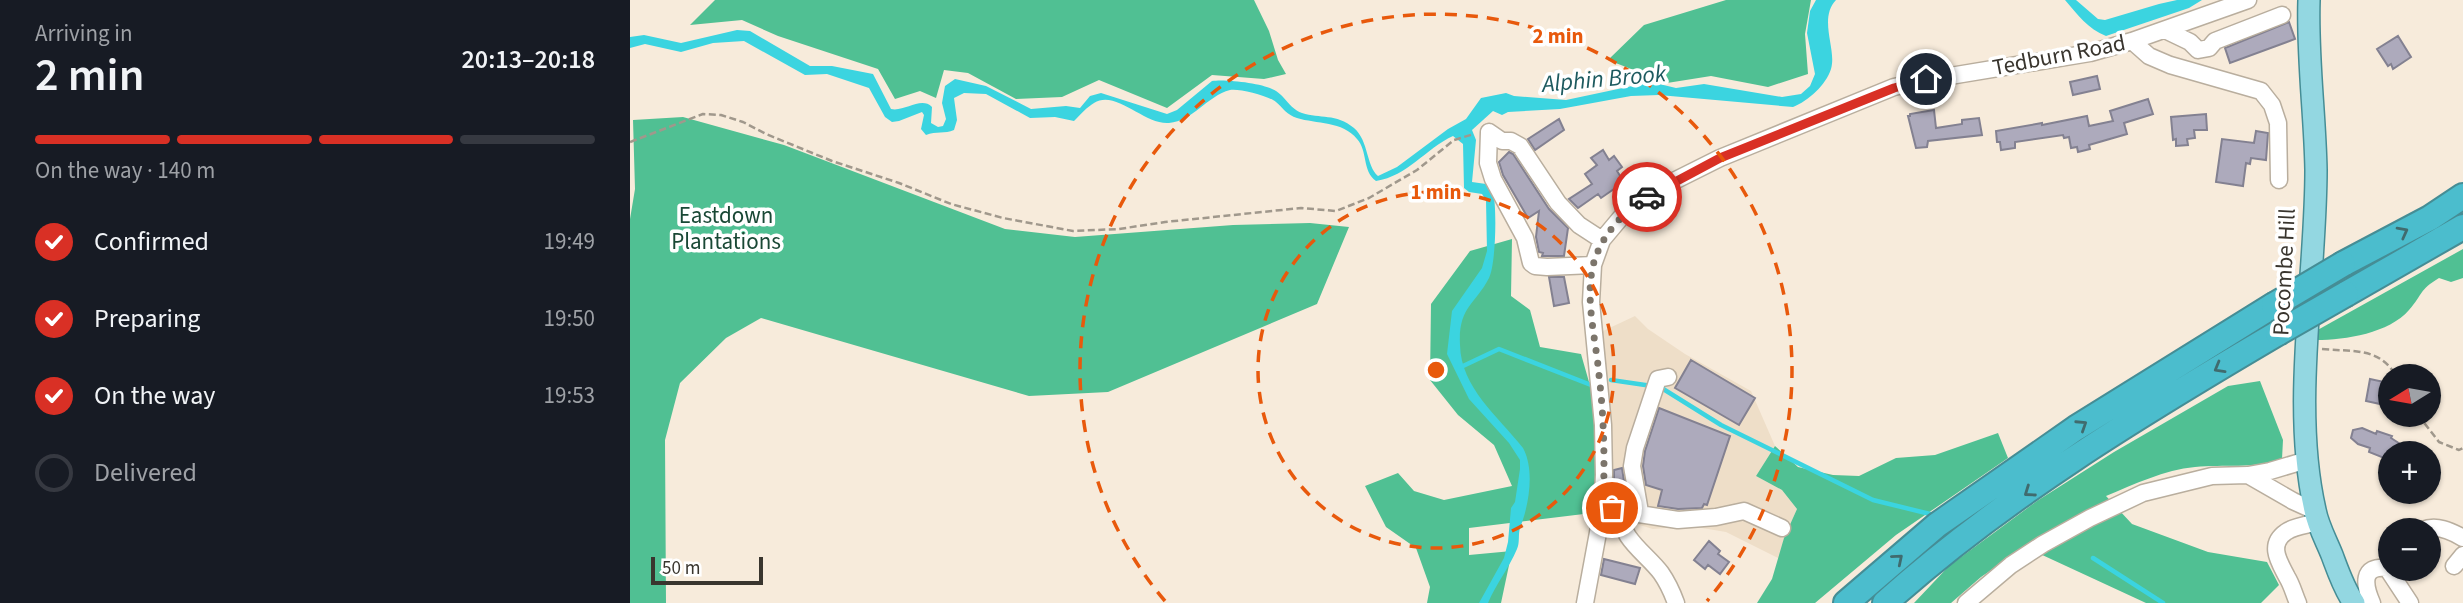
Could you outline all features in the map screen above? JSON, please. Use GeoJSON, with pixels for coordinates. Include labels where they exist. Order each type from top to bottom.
{"type":"FeatureCollection","features":[{"type":"Feature","properties":{"kind":"highway"},"geometry":{"type":"LineString","coordinates":[[1846,603],[1937,525],[2076,428],[2274,305],[2343,264],[2430,218],[2463,196]]}},
{"type":"Feature","properties":{"kind":"highway"},"geometry":{"type":"LineString","coordinates":[[1885,603],[1939,558],[2082,454],[2199,380],[2463,227]]}},
{"type":"Feature","properties":{"kind":"main road","name":"Pocombe Hill"},"geometry":{"type":"LineString","coordinates":[[2309,0],[2316,171],[2307,347],[2307,460],[2316,516],[2354,603]]}},
{"type":"Feature","properties":{"kind":"street","name":"Tedburn Road"},"geometry":{"type":"LineString","coordinates":[[1585,603],[1603,504],[1604,425],[1591,302],[1593,265],[1602,240],[1623,215],[1668,184],[1720,158],[1894,88],[1926,79],[2090,53],[2248,0]]}},
{"type":"Feature","properties":{"kind":"street"},"geometry":{"type":"LineString","coordinates":[[2165,30],[2203,51],[2215,41],[2282,15]]}},
{"type":"Feature","properties":{"kind":"street"},"geometry":{"type":"LineString","coordinates":[[2132,41],[2149,56],[2170,65],[2261,92],[2272,105],[2278,123],[2279,180]]}},
{"type":"Feature","properties":{"kind":"street"},"geometry":{"type":"LineString","coordinates":[[1593,265],[1547,267],[1531,263],[1525,237],[1493,179],[1488,163],[1489,132],[1502,141],[1511,141],[1520,146],[1558,203],[1579,225],[1602,240]]}},
{"type":"Feature","properties":{"kind":"street"},"geometry":{"type":"LineString","coordinates":[[1640,512],[1632,466],[1635,448],[1650,399],[1663,378]]}},
{"type":"Feature","properties":{"kind":"street"},"geometry":{"type":"LineString","coordinates":[[1966,603],[2011,565],[2043,544],[2143,493],[2212,476],[2248,475],[2288,467],[2307,460]]}},
{"type":"Feature","properties":{"kind":"street"},"geometry":{"type":"LineString","coordinates":[[2248,475],[2316,516]]}},
{"type":"Feature","properties":{"kind":"street"},"geometry":{"type":"LineString","coordinates":[[1603,504],[1620,511],[1678,520],[1716,517],[1744,511],[1782,528]]}},
{"type":"Feature","properties":{"kind":"street"},"geometry":{"type":"LineString","coordinates":[[1620,511],[1620,523],[1626,534],[1659,570],[1669,584],[1676,603]]}},
{"type":"Feature","properties":{"kind":"street"},"geometry":{"type":"LineString","coordinates":[[2298,603],[2275,554],[2286,532],[2316,516]]}},
{"type":"Feature","properties":{"kind":"street"},"geometry":{"type":"LineString","coordinates":[[2441,528],[2463,538]]}},
{"type":"Feature","properties":{"kind":"street"},"geometry":{"type":"LineString","coordinates":[[2372,603],[2366,582],[2367,574],[2378,566]]}},
{"type":"Feature","properties":{"kind":"street"},"geometry":{"type":"LineString","coordinates":[[2398,581],[2410,603]]}},
{"type":"Feature","properties":{"kind":"path"},"geometry":{"type":"LineString","coordinates":[[630,142],[703,114],[721,115],[832,161],[951,204],[1044,227],[1090,232],[1301,208],[1336,211],[1392,186],[1417,170],[1454,139],[1477,133]]}},
{"type":"Feature","properties":{"kind":"path"},"geometry":{"type":"LineString","coordinates":[[2307,347],[2377,355],[2390,364]]}},
{"type":"Feature","properties":{"kind":"path"},"geometry":{"type":"LineString","coordinates":[[2427,427],[2439,442],[2459,450],[2463,448]]}},
{"type":"Feature","properties":{"kind":"shaded area"},"geometry":{"type":"Polygon","coordinates":[[[1635,316],[1648,329],[1685,354],[1751,391],[1775,446],[1756,476],[1782,490],[1797,509],[1784,538],[1780,559],[1726,532],[1690,526],[1653,529],[1609,516],[1612,440],[1603,331],[1635,316]]]}},
{"type":"Feature","properties":{"kind":"green space"},"geometry":{"type":"Polygon","coordinates":[[[715,0],[1254,0],[1286,74],[1264,79],[1212,75],[1167,108],[1099,80],[1062,97],[1016,99],[968,73],[944,70],[936,98],[920,91],[895,99],[878,69],[778,36],[742,20],[690,25],[715,0]]]}},
{"type":"Feature","properties":{"kind":"green space"},"geometry":{"type":"Polygon","coordinates":[[[1726,0],[1811,0],[1805,34],[1808,74],[1768,87],[1711,76],[1667,83],[1608,60],[1644,25],[1726,0]]]}},
{"type":"Feature","properties":{"kind":"green space","name":"Eastdown Plantations"},"geometry":{"type":"Polygon","coordinates":[[[683,117],[784,145],[1005,229],[1075,237],[1233,225],[1310,223],[1349,227],[1317,304],[1108,392],[1029,396],[761,318],[726,338],[680,383],[665,440],[666,603],[630,603],[630,219],[635,189],[633,120],[683,117]]]}},
{"type":"Feature","properties":{"kind":"green space"},"geometry":{"type":"Polygon","coordinates":[[[1512,239],[1511,296],[1530,310],[1540,347],[1581,354],[1597,410],[1601,477],[1592,513],[1469,528],[1469,555],[1512,551],[1501,603],[1427,603],[1430,587],[1416,548],[1386,527],[1365,486],[1398,473],[1414,491],[1444,500],[1512,486],[1494,445],[1458,415],[1430,380],[1431,304],[1470,251],[1512,239]]]}},
{"type":"Feature","properties":{"kind":"green space"},"geometry":{"type":"Polygon","coordinates":[[[2463,249],[2463,278],[2451,282],[2439,278],[2424,289],[2400,318],[2366,334],[2316,340],[2314,332],[2463,249]]]}},
{"type":"Feature","properties":{"kind":"green space"},"geometry":{"type":"Polygon","coordinates":[[[2260,381],[2283,440],[2282,459],[2250,465],[2206,466],[2172,471],[2106,496],[2132,524],[2208,552],[2267,562],[2279,585],[2261,603],[2146,603],[2025,547],[1981,577],[1951,603],[1914,603],[1949,566],[2037,501],[2114,452],[2228,386],[2260,381]]]}},
{"type":"Feature","properties":{"kind":"green space"},"geometry":{"type":"Polygon","coordinates":[[[1998,433],[2008,458],[1896,535],[1815,603],[1757,603],[1772,579],[1784,538],[1797,509],[1782,490],[1756,476],[1775,446],[1798,467],[1833,475],[1859,476],[1896,458],[1935,455],[1998,433]]]}},
{"type":"Feature","properties":{"kind":"water"},"geometry":{"type":"Polygon","coordinates":[[[1816,0],[1836,0],[1828,16],[1831,69],[1816,92],[1793,107],[1659,95],[1631,96],[1560,109],[1508,112],[1502,115],[1493,111],[1472,130],[1476,140],[1472,182],[1486,184],[1492,190],[1495,235],[1489,278],[1468,307],[1462,322],[1462,360],[1482,401],[1523,448],[1530,477],[1518,547],[1488,603],[1479,603],[1504,558],[1520,460],[1509,443],[1469,399],[1447,354],[1452,311],[1482,268],[1487,251],[1486,200],[1482,194],[1469,192],[1464,188],[1463,144],[1453,136],[1398,174],[1376,181],[1369,172],[1363,149],[1351,133],[1337,126],[1297,118],[1272,100],[1234,90],[1214,97],[1185,118],[1169,123],[1150,119],[1111,100],[1091,105],[1074,121],[1055,117],[1030,118],[986,94],[964,93],[954,98],[957,120],[954,130],[926,135],[921,129],[924,115],[922,112],[892,122],[885,117],[869,88],[827,74],[805,75],[744,41],[713,43],[681,52],[645,44],[630,48],[630,37],[644,35],[681,43],[737,30],[750,31],[810,66],[832,66],[873,74],[891,109],[928,104],[932,107],[931,123],[938,127],[943,126],[946,119],[942,103],[945,86],[955,79],[986,86],[1031,109],[1066,106],[1080,108],[1090,96],[1101,93],[1167,114],[1177,110],[1212,81],[1251,83],[1276,91],[1302,113],[1341,120],[1354,128],[1359,133],[1371,166],[1378,176],[1397,167],[1466,119],[1481,98],[1506,93],[1566,100],[1651,82],[1676,88],[1704,84],[1782,97],[1801,94],[1810,86],[1815,74],[1807,33],[1810,11],[1816,0]]]}},
{"type":"Feature","properties":{"kind":"water"},"geometry":{"type":"Polygon","coordinates":[[[2065,0],[2076,0],[2098,19],[2105,20],[2177,0],[2202,0],[2189,8],[2106,36],[2088,25],[2065,0]]]}},
{"type":"Feature","properties":{"kind":"building"},"geometry":{"type":"Polygon","coordinates":[[[2289,22],[2295,39],[2230,63],[2225,48],[2289,22]]]}},
{"type":"Feature","properties":{"kind":"building"},"geometry":{"type":"Polygon","coordinates":[[[2398,36],[2411,57],[2393,69],[2377,49],[2398,36]]]}},
{"type":"Feature","properties":{"kind":"building"},"geometry":{"type":"Polygon","coordinates":[[[2097,76],[2100,89],[2073,95],[2070,82],[2097,76]]]}},
{"type":"Feature","properties":{"kind":"building"},"geometry":{"type":"Polygon","coordinates":[[[2148,99],[2153,114],[2124,123],[2127,134],[2089,145],[2090,149],[2078,152],[2077,147],[2071,148],[2069,137],[2064,138],[2063,135],[2015,142],[2015,148],[2001,150],[2000,142],[1997,142],[1996,131],[2087,116],[2089,126],[2113,121],[2110,111],[2148,99]]]}},
{"type":"Feature","properties":{"kind":"building"},"geometry":{"type":"Polygon","coordinates":[[[1934,110],[1936,128],[1979,118],[1982,135],[1928,141],[1927,147],[1916,148],[1908,116],[1934,110]]]}},
{"type":"Feature","properties":{"kind":"building"},"geometry":{"type":"Polygon","coordinates":[[[2206,114],[2207,130],[2194,130],[2195,138],[2187,139],[2188,145],[2176,146],[2171,117],[2206,114]]]}},
{"type":"Feature","properties":{"kind":"building"},"geometry":{"type":"Polygon","coordinates":[[[1559,119],[1564,130],[1535,150],[1528,139],[1559,119]]]}},
{"type":"Feature","properties":{"kind":"building"},"geometry":{"type":"Polygon","coordinates":[[[2256,131],[2268,133],[2266,160],[2251,158],[2250,164],[2246,163],[2243,186],[2216,182],[2222,139],[2254,143],[2256,131]]]}},
{"type":"Feature","properties":{"kind":"building"},"geometry":{"type":"Polygon","coordinates":[[[1603,150],[1609,160],[1614,156],[1622,167],[1617,171],[1624,182],[1601,198],[1598,194],[1578,208],[1569,199],[1592,184],[1585,174],[1597,165],[1591,158],[1603,150]]]}},
{"type":"Feature","properties":{"kind":"building"},"geometry":{"type":"Polygon","coordinates":[[[1509,152],[1513,154],[1549,209],[1568,228],[1564,256],[1542,256],[1543,253],[1539,252],[1536,237],[1539,211],[1528,218],[1503,175],[1499,162],[1509,152]]]}},
{"type":"Feature","properties":{"kind":"building"},"geometry":{"type":"Polygon","coordinates":[[[1549,277],[1564,277],[1569,303],[1554,306],[1549,277]]]}},
{"type":"Feature","properties":{"kind":"building"},"geometry":{"type":"Polygon","coordinates":[[[1691,360],[1755,398],[1739,425],[1675,388],[1691,360]]]}},
{"type":"Feature","properties":{"kind":"building"},"geometry":{"type":"Polygon","coordinates":[[[2370,379],[2378,381],[2378,404],[2366,401],[2370,379]]]}},
{"type":"Feature","properties":{"kind":"building"},"geometry":{"type":"Polygon","coordinates":[[[1659,408],[1730,436],[1707,505],[1704,504],[1702,508],[1658,506],[1662,490],[1646,485],[1643,466],[1645,451],[1659,408]]]}},
{"type":"Feature","properties":{"kind":"building"},"geometry":{"type":"Polygon","coordinates":[[[2362,428],[2376,434],[2377,431],[2392,436],[2396,441],[2378,441],[2378,456],[2351,438],[2353,430],[2362,428]]]}},
{"type":"Feature","properties":{"kind":"building"},"geometry":{"type":"Polygon","coordinates":[[[1622,468],[1627,501],[1618,499],[1614,479],[1614,470],[1622,468]]]}},
{"type":"Feature","properties":{"kind":"building"},"geometry":{"type":"Polygon","coordinates":[[[1709,541],[1720,551],[1718,554],[1729,562],[1720,574],[1708,565],[1705,569],[1694,560],[1709,541]]]}},
{"type":"Feature","properties":{"kind":"building"},"geometry":{"type":"Polygon","coordinates":[[[1604,559],[1640,568],[1635,584],[1601,575],[1604,559]]]}},
{"type":"Feature","properties":{"kind":"waterway"},"geometry":{"type":"LineString","coordinates":[[1459,366],[1499,349],[1591,385]]}},
{"type":"Feature","properties":{"kind":"waterway"},"geometry":{"type":"LineString","coordinates":[[1611,380],[1652,386]]}},
{"type":"Feature","properties":{"kind":"waterway"},"geometry":{"type":"LineString","coordinates":[[1660,387],[1721,425],[1873,500],[1930,514]]}},
{"type":"Feature","properties":{"kind":"waterway"},"geometry":{"type":"LineString","coordinates":[[2093,558],[2163,603]]}},
{"type":"Feature","properties":{"kind":"way so far"},"geometry":{"type":"LineString","coordinates":[[1612,508],[1603,504],[1604,425],[1591,302],[1593,265],[1602,240],[1623,215],[1647,197]]}},
{"type":"Feature","properties":{"kind":"route"},"geometry":{"type":"LineString","coordinates":[[1647,197],[1720,158],[1826,113],[1926,79]]}},
{"type":"Feature","properties":{"kind":"water label","name":"Alphin Brook"},"geometry":{"type":"Point","coordinates":[1604,79]}}]}
